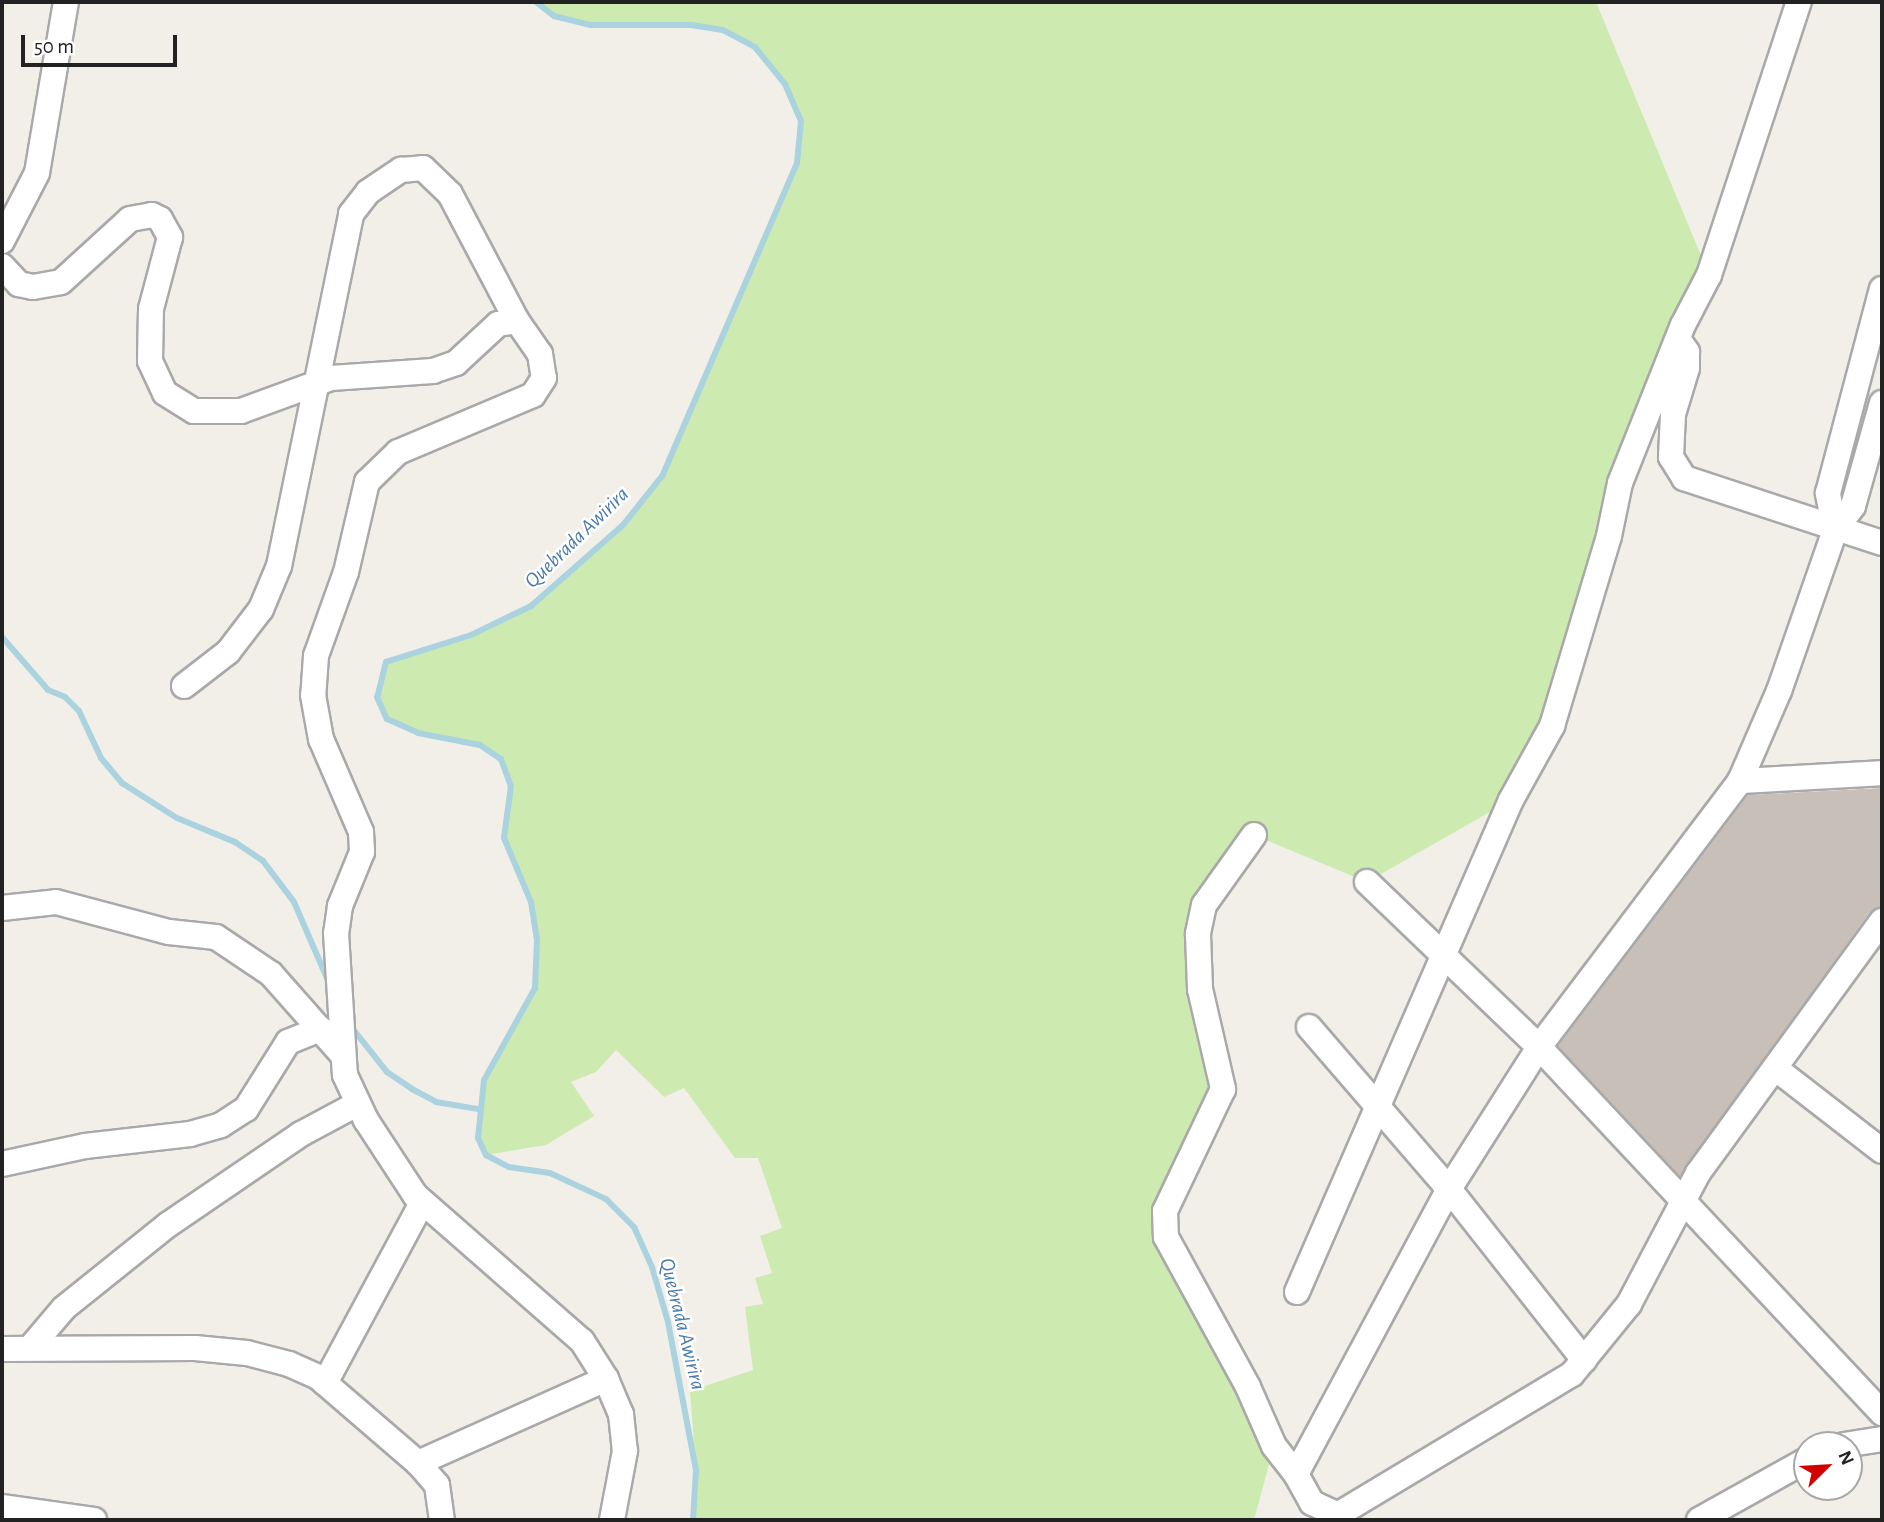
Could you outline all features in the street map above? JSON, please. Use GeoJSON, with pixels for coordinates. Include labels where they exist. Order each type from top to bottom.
{"type":"FeatureCollection","features":[{"type":"Feature","properties":{"kind":"street"},"geometry":{"type":"LineString","coordinates":[[2,241],[37,173],[66,2]]}},
{"type":"Feature","properties":{"kind":"street"},"geometry":{"type":"LineString","coordinates":[[1297,1292],[1511,800],[1552,726],[1609,536],[1620,483],[1678,339],[1709,275],[1798,2]]}},
{"type":"Feature","properties":{"kind":"street"},"geometry":{"type":"LineString","coordinates":[[184,686],[228,652],[261,609],[279,566],[320,382],[351,215],[368,192],[401,170],[423,168],[450,194],[517,321],[540,354],[544,368],[539,388],[522,401],[398,452],[377,468],[359,500],[346,572],[316,656],[315,714],[321,739],[356,814],[362,852],[340,906],[336,933],[341,1053],[357,1104],[422,1203],[582,1341],[606,1379],[621,1414],[625,1451],[612,1520]]}},
{"type":"Feature","properties":{"kind":"street"},"geometry":{"type":"LineString","coordinates":[[2,265],[19,284],[33,287],[61,282],[130,219],[152,215],[166,225],[170,237],[154,291],[147,337],[150,361],[165,393],[194,411],[228,412],[320,382],[433,372],[456,363],[498,324],[517,321]]}},
{"type":"Feature","properties":{"kind":"street"},"geometry":{"type":"LineString","coordinates":[[1835,530],[1828,493],[1882,289]]}},
{"type":"Feature","properties":{"kind":"street"},"geometry":{"type":"LineString","coordinates":[[1678,339],[1688,352],[1687,368],[1673,414],[1671,457],[1684,478],[1835,530],[1882,543]]}},
{"type":"Feature","properties":{"kind":"street"},"geometry":{"type":"LineString","coordinates":[[1296,1474],[1449,1189],[1539,1047],[1740,781],[1779,691],[1835,530],[1853,506],[1882,403]]}},
{"type":"Feature","properties":{"kind":"street"},"geometry":{"type":"LineString","coordinates":[[1740,781],[1882,773]]}},
{"type":"Feature","properties":{"kind":"street"},"geometry":{"type":"LineString","coordinates":[[1254,835],[1204,905],[1198,934],[1200,989],[1223,1089],[1165,1212],[1166,1237],[1248,1387],[1274,1446],[1296,1474],[1312,1503],[1334,1518],[1572,1374],[1629,1304],[1684,1199],[1882,921]]}},
{"type":"Feature","properties":{"kind":"street"},"geometry":{"type":"LineString","coordinates":[[1367,882],[1442,958],[1539,1047],[1882,1413]]}},
{"type":"Feature","properties":{"kind":"street"},"geometry":{"type":"LineString","coordinates":[[2,908],[56,902],[169,932],[216,937],[271,974],[341,1053]]}},
{"type":"Feature","properties":{"kind":"street"},"geometry":{"type":"LineString","coordinates":[[1309,1027],[1449,1189],[1584,1360]]}},
{"type":"Feature","properties":{"kind":"street"},"geometry":{"type":"LineString","coordinates":[[2,1164],[85,1146],[190,1135],[221,1125],[246,1109],[288,1042],[320,1029]]}},
{"type":"Feature","properties":{"kind":"street"},"geometry":{"type":"LineString","coordinates":[[1775,1068],[1882,1151]]}},
{"type":"Feature","properties":{"kind":"street"},"geometry":{"type":"LineString","coordinates":[[30,1348],[64,1308],[169,1224],[301,1135],[357,1104]]}},
{"type":"Feature","properties":{"kind":"street"},"geometry":{"type":"LineString","coordinates":[[325,1383],[422,1203]]}},
{"type":"Feature","properties":{"kind":"street"},"geometry":{"type":"LineString","coordinates":[[2,1349],[195,1348],[247,1353],[289,1364],[325,1383],[418,1463],[437,1485],[442,1520]]}},
{"type":"Feature","properties":{"kind":"street"},"geometry":{"type":"LineString","coordinates":[[418,1463],[606,1379]]}},
{"type":"Feature","properties":{"kind":"street"},"geometry":{"type":"LineString","coordinates":[[1863,1442],[1882,1439]]}},
{"type":"Feature","properties":{"kind":"street"},"geometry":{"type":"LineString","coordinates":[[1699,1520],[1793,1468]]}},
{"type":"Feature","properties":{"kind":"street"},"geometry":{"type":"LineString","coordinates":[[2,1507],[94,1520]]}},
{"type":"Feature","properties":{"kind":"green space"},"geometry":{"type":"Polygon","coordinates":[[[536,2],[1596,2],[1709,275],[1682,325],[1552,726],[1511,800],[1367,882],[1254,835],[1198,934],[1222,1069],[1165,1211],[1274,1446],[1254,1520],[693,1520],[696,1470],[690,1391],[753,1370],[745,1307],[763,1304],[755,1278],[772,1273],[760,1236],[782,1228],[758,1158],[735,1158],[684,1088],[664,1097],[616,1050],[596,1072],[571,1082],[594,1116],[546,1145],[486,1155],[478,1138],[484,1080],[535,988],[537,940],[531,902],[504,838],[511,786],[501,759],[480,745],[418,733],[387,719],[377,697],[386,662],[471,635],[531,606],[623,525],[662,476],[797,163],[801,121],[785,84],[755,47],[723,30],[691,25],[591,25],[554,16],[536,2]]]}},
{"type":"Feature","properties":{"kind":"building"},"geometry":{"type":"Polygon","coordinates":[[[1882,788],[1882,906],[1870,912],[1680,1176],[1558,1046],[1748,795],[1882,788]]]}},
{"type":"Feature","properties":{"kind":"waterway","name":"Quebrada Awirira"},"geometry":{"type":"LineString","coordinates":[[536,2],[554,16],[591,25],[691,25],[723,30],[755,47],[785,84],[801,121],[797,163],[662,476],[623,525],[531,606],[471,635],[386,662],[377,697],[387,719],[418,733],[480,745],[501,759],[511,786],[504,838],[531,902],[537,940],[535,988],[484,1080],[478,1138],[486,1155],[509,1167],[550,1173],[606,1199],[634,1227],[652,1267],[668,1322],[696,1470],[693,1520]]}},
{"type":"Feature","properties":{"kind":"waterway"},"geometry":{"type":"LineString","coordinates":[[2,637],[48,690],[65,697],[79,711],[101,758],[122,783],[177,818],[235,842],[263,861],[294,902],[329,983]]}},
{"type":"Feature","properties":{"kind":"waterway"},"geometry":{"type":"LineString","coordinates":[[349,1024],[387,1072],[412,1089],[436,1102],[478,1109]]}}]}
